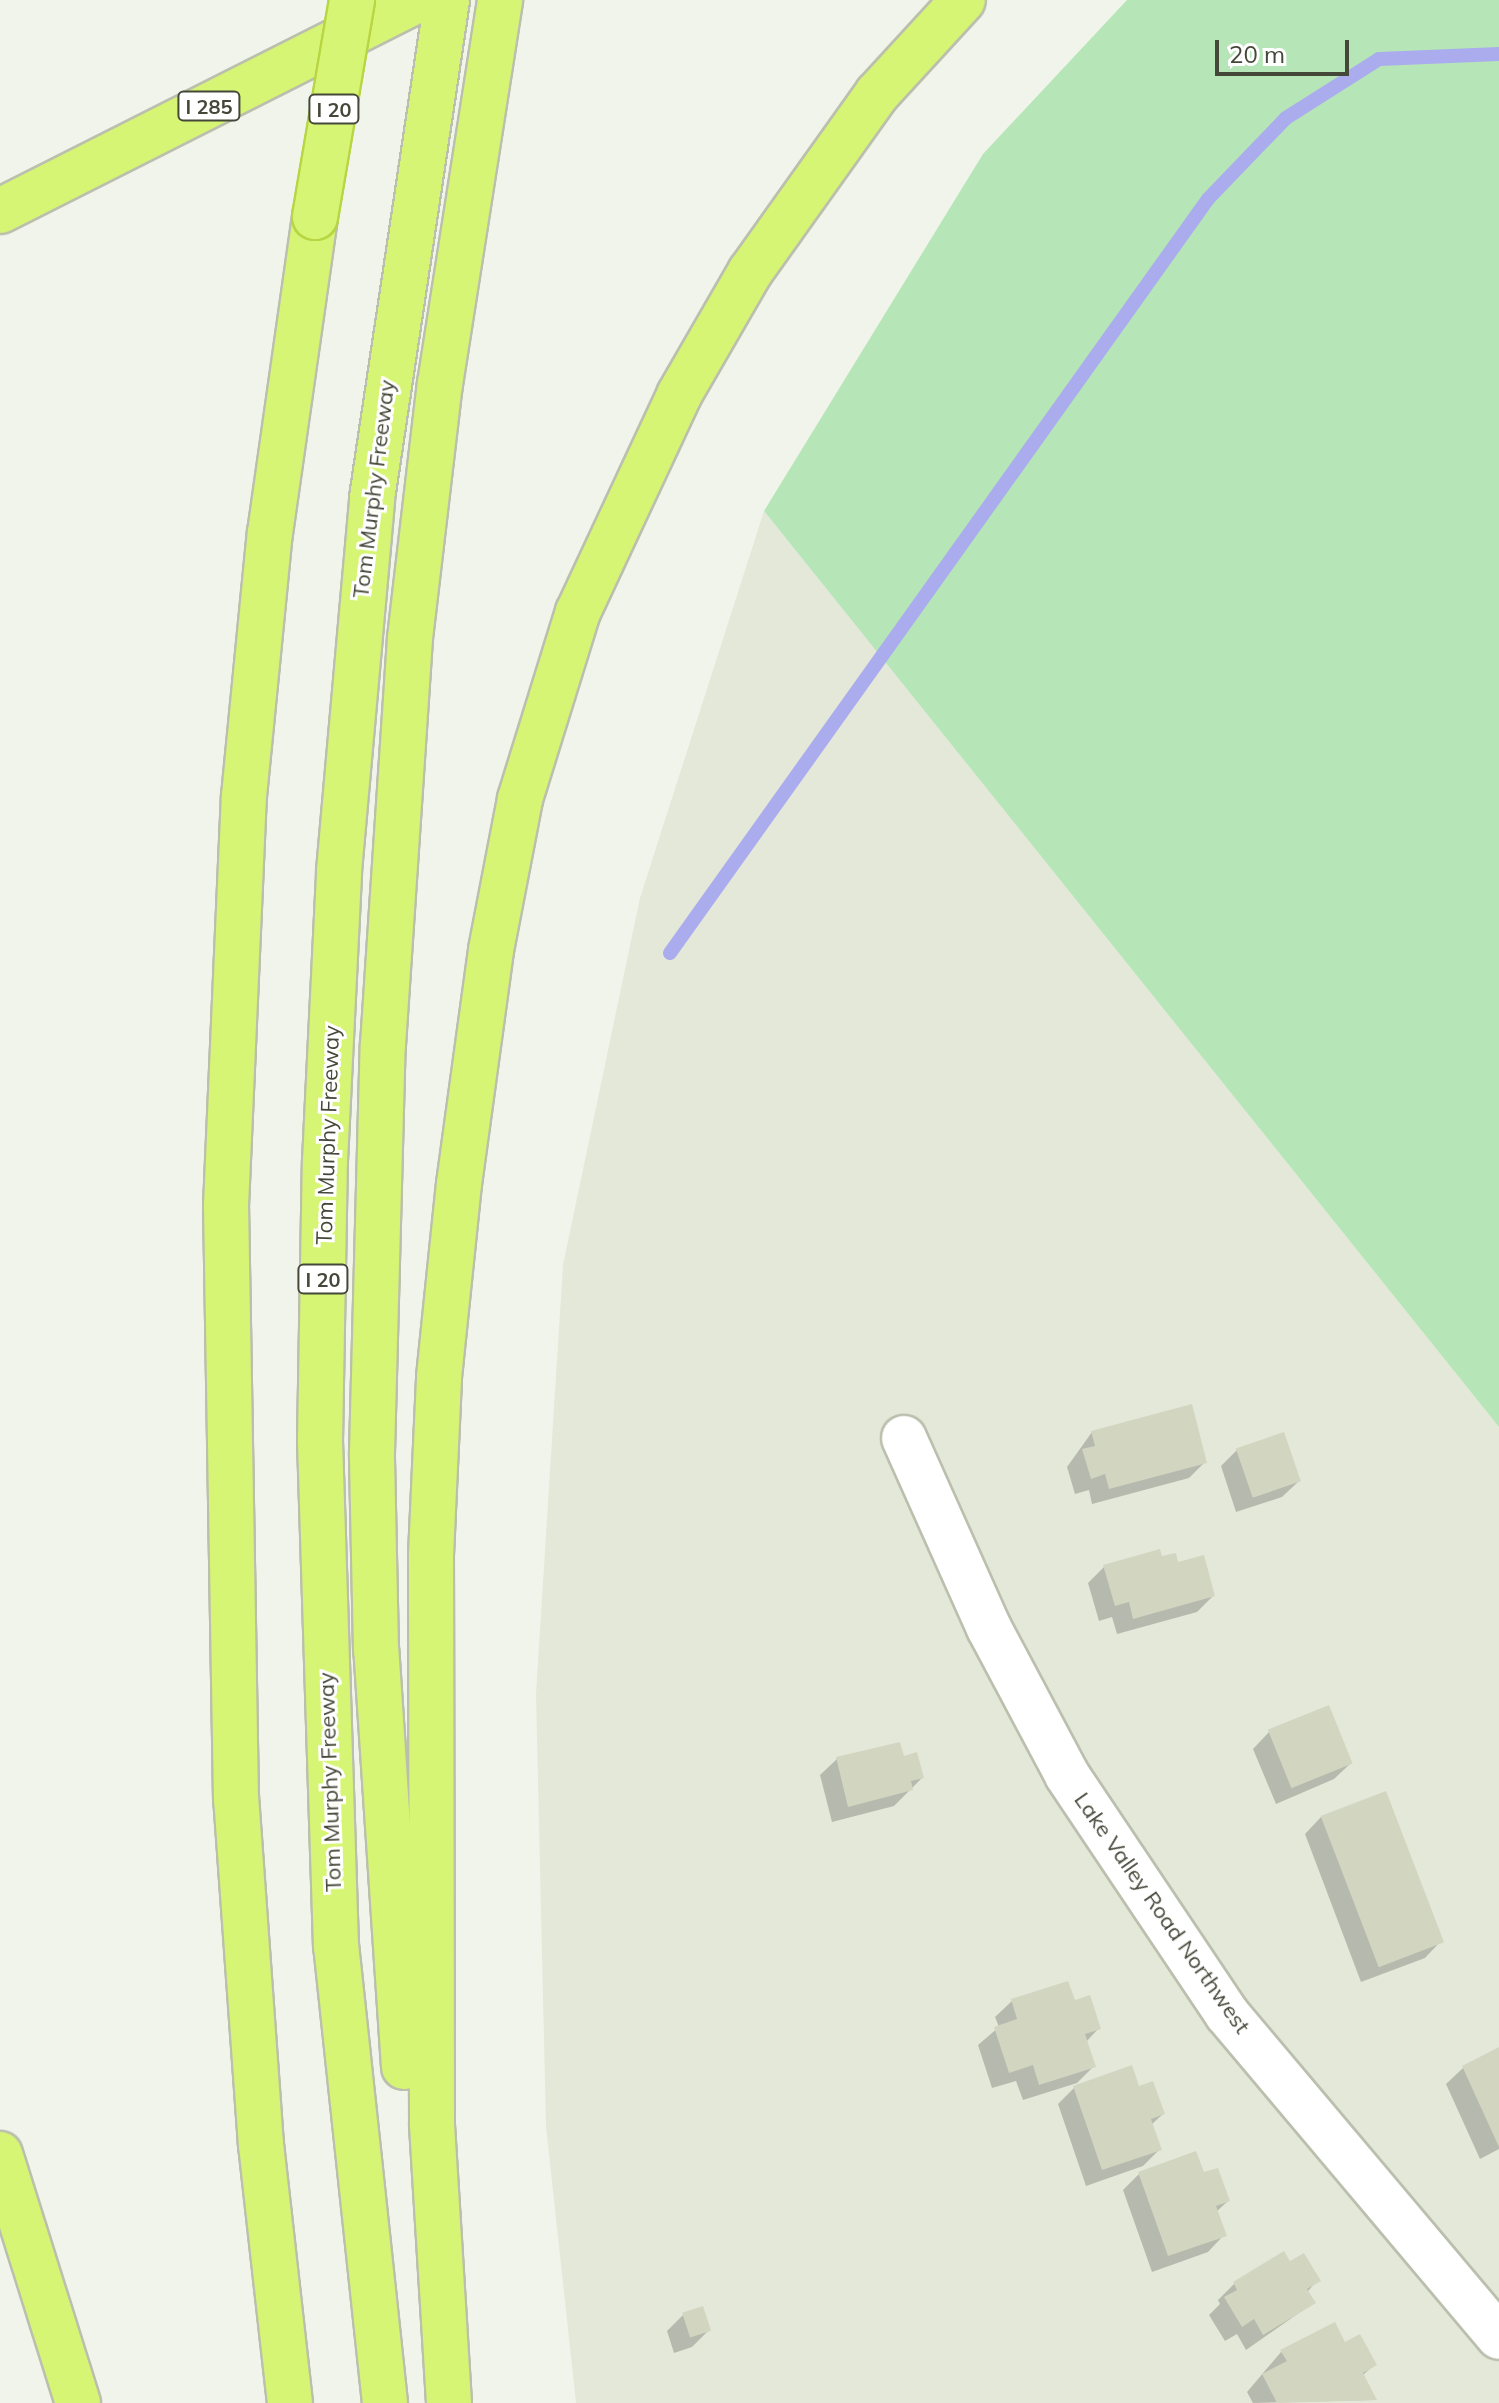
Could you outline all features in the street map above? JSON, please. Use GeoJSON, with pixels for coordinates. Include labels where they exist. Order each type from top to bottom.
{"type":"FeatureCollection","features":[{"type":"Feature","properties":{"kind":"highway","name":"I 20"},"geometry":{"type":"LineString","coordinates":[[290,2403],[260,2130],[236,1800],[226,1206],[244,796],[270,533],[315,217],[352,0]]}},
{"type":"Feature","properties":{"kind":"highway","name":"I 285"},"geometry":{"type":"LineString","coordinates":[[0,211],[417,0]]}},
{"type":"Feature","properties":{"kind":"highway","name":"Tom Murphy Freeway"},"geometry":{"type":"LineString","coordinates":[[385,2403],[336,1947],[320,1441],[325,1161],[353,675],[376,466],[420,157],[447,0]]}},
{"type":"Feature","properties":{"kind":"highway"},"geometry":{"type":"LineString","coordinates":[[448,2403],[407,2119],[388,1849],[376,1650],[373,1252],[410,638],[440,384],[500,0]]}},
{"type":"Feature","properties":{"kind":"highway"},"geometry":{"type":"LineString","coordinates":[[448,2403],[432,2124],[431,1555],[439,1377],[459,1184],[491,950],[520,799],[578,612],[679,395],[750,272],[877,94],[963,0]]}},
{"type":"Feature","properties":{"kind":"highway"},"geometry":{"type":"LineString","coordinates":[[0,2154],[78,2403]]}},
{"type":"Feature","properties":{"kind":"street","name":"Lake Valley Road Northwest"},"geometry":{"type":"LineString","coordinates":[[904,1438],[989,1628],[1067,1775],[1227,2014],[1499,2337]]}},
{"type":"Feature","properties":{"kind":"shaded area"},"geometry":{"type":"Polygon","coordinates":[[[764,511],[1499,1427],[1499,2403],[576,2403],[546,2126],[536,1694],[563,1265],[640,898],[764,511]]]}},
{"type":"Feature","properties":{"kind":"green space"},"geometry":{"type":"Polygon","coordinates":[[[1127,0],[1499,0],[1499,1427],[764,511],[983,154],[1127,0]]]}},
{"type":"Feature","properties":{"kind":"building"},"geometry":{"type":"Polygon","coordinates":[[[1192,1404],[1207,1463],[1109,1489],[1105,1474],[1091,1479],[1082,1449],[1095,1446],[1091,1431],[1192,1404]]]}},
{"type":"Feature","properties":{"kind":"building"},"geometry":{"type":"Polygon","coordinates":[[[1284,1432],[1301,1481],[1253,1498],[1236,1449],[1284,1432]]]}},
{"type":"Feature","properties":{"kind":"building"},"geometry":{"type":"Polygon","coordinates":[[[1160,1549],[1162,1556],[1176,1553],[1178,1562],[1204,1555],[1215,1596],[1133,1619],[1129,1602],[1115,1606],[1103,1565],[1160,1549]]]}},
{"type":"Feature","properties":{"kind":"building"},"geometry":{"type":"Polygon","coordinates":[[[1329,1705],[1353,1763],[1291,1788],[1268,1730],[1329,1705]]]}},
{"type":"Feature","properties":{"kind":"building"},"geometry":{"type":"Polygon","coordinates":[[[900,1742],[904,1756],[917,1752],[924,1778],[911,1781],[913,1790],[848,1807],[836,1757],[900,1742]]]}},
{"type":"Feature","properties":{"kind":"building"},"geometry":{"type":"Polygon","coordinates":[[[1386,1791],[1444,1942],[1379,1967],[1321,1816],[1386,1791]]]}},
{"type":"Feature","properties":{"kind":"building"},"geometry":{"type":"Polygon","coordinates":[[[1068,1981],[1075,2000],[1090,1995],[1101,2029],[1085,2034],[1096,2067],[1039,2085],[1033,2065],[1009,2073],[994,2027],[1017,2019],[1011,1999],[1068,1981]]]}},
{"type":"Feature","properties":{"kind":"building"},"geometry":{"type":"Polygon","coordinates":[[[1499,2047],[1499,2147],[1462,2066],[1499,2047]]]}},
{"type":"Feature","properties":{"kind":"building"},"geometry":{"type":"Polygon","coordinates":[[[1132,2065],[1139,2086],[1153,2081],[1165,2114],[1151,2119],[1162,2150],[1102,2170],[1073,2086],[1132,2065]]]}},
{"type":"Feature","properties":{"kind":"building"},"geometry":{"type":"Polygon","coordinates":[[[1196,2151],[1204,2172],[1218,2168],[1230,2201],[1216,2206],[1227,2236],[1168,2256],[1138,2172],[1196,2151]]]}},
{"type":"Feature","properties":{"kind":"building"},"geometry":{"type":"Polygon","coordinates":[[[1284,2251],[1290,2261],[1304,2253],[1321,2281],[1307,2289],[1316,2303],[1263,2335],[1254,2319],[1242,2327],[1224,2297],[1237,2290],[1233,2282],[1284,2251]]]}},
{"type":"Feature","properties":{"kind":"building"},"geometry":{"type":"Polygon","coordinates":[[[703,2306],[711,2331],[690,2338],[682,2313],[703,2306]]]}},
{"type":"Feature","properties":{"kind":"building"},"geometry":{"type":"Polygon","coordinates":[[[1335,2322],[1345,2342],[1360,2334],[1377,2365],[1363,2373],[1377,2400],[1277,2403],[1262,2374],[1287,2361],[1280,2350],[1335,2322]]]}},
{"type":"Feature","properties":{"kind":"waterway"},"geometry":{"type":"LineString","coordinates":[[670,953],[1208,199],[1286,118],[1379,59],[1499,54]]}}]}
